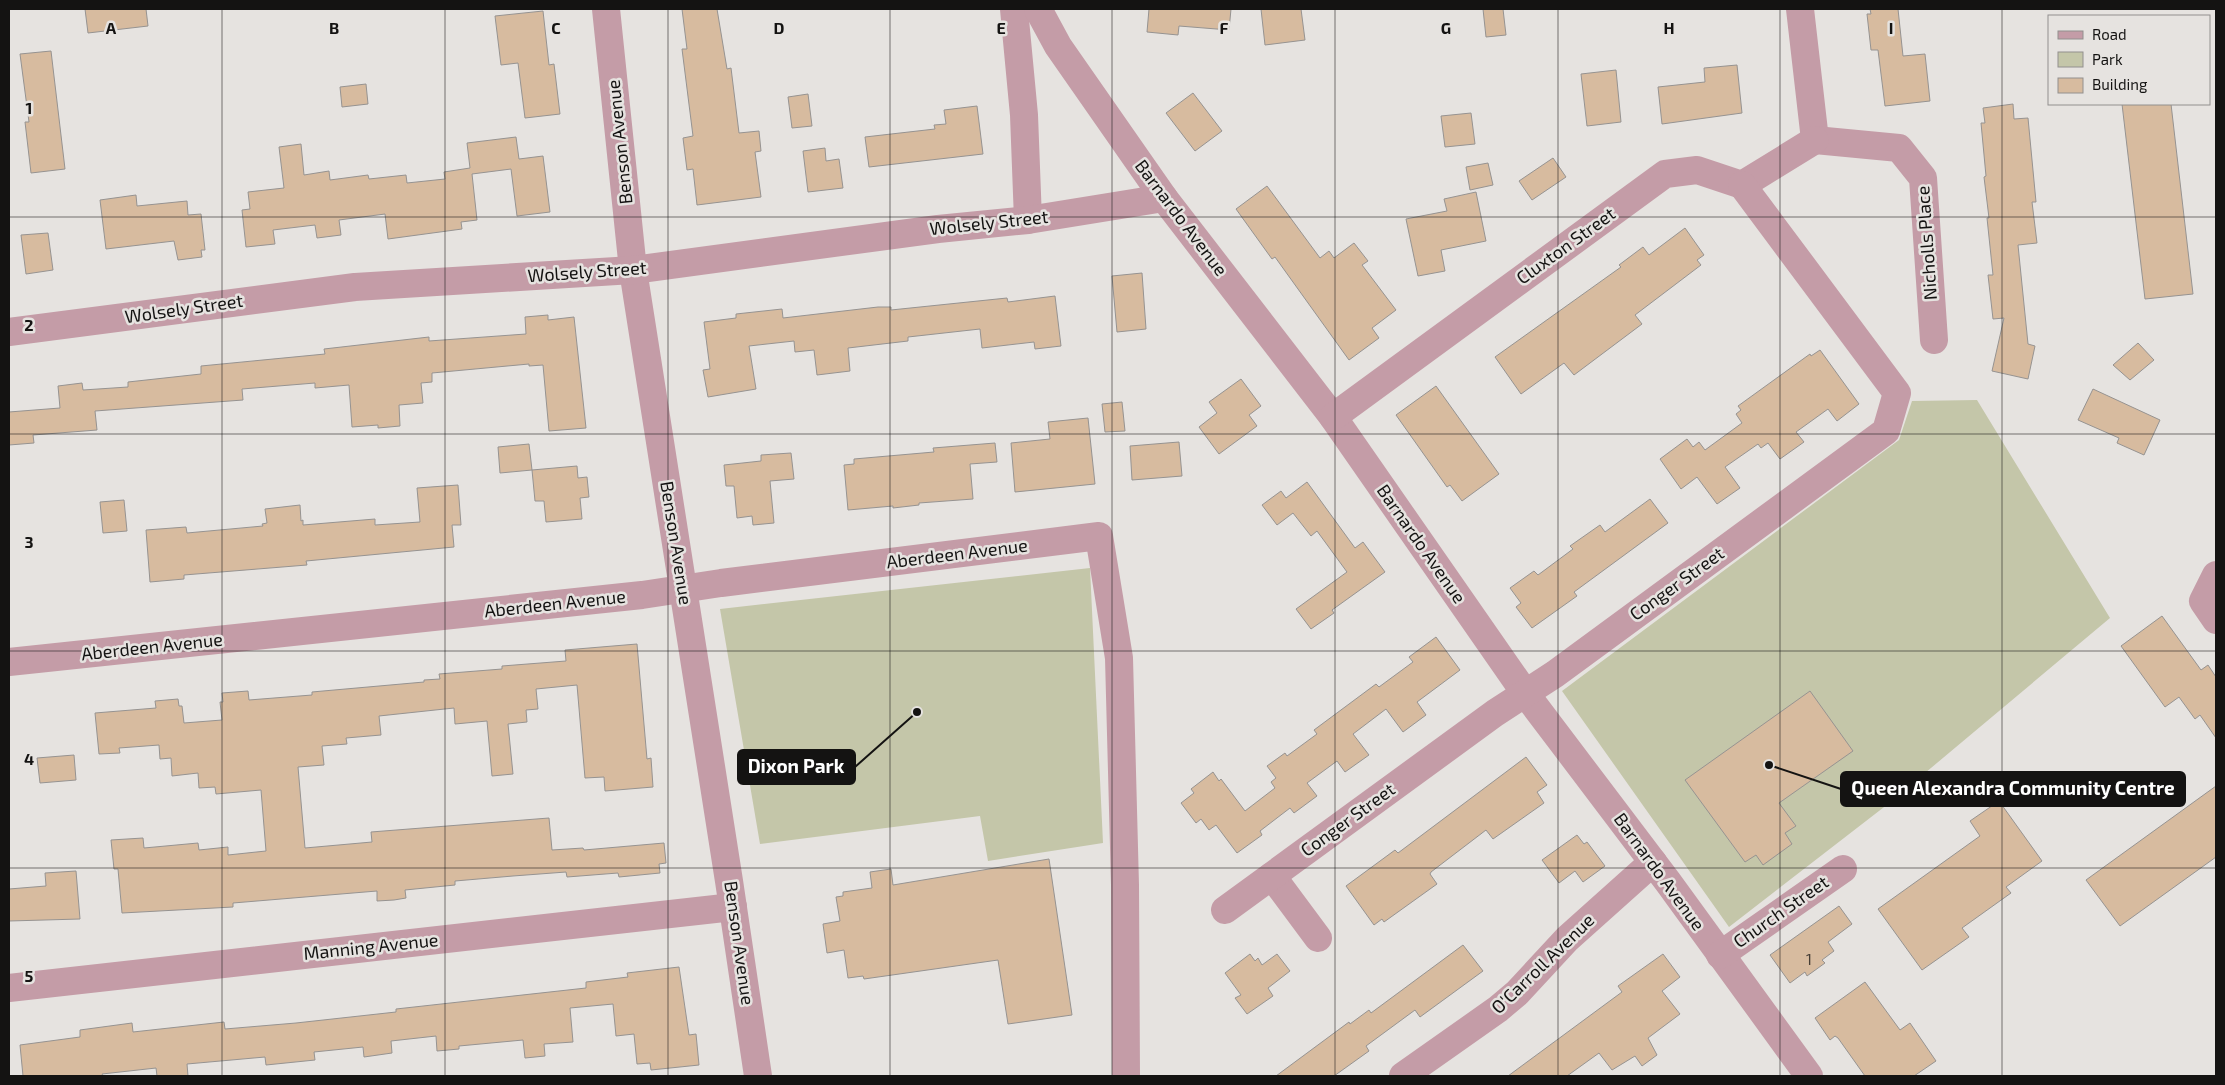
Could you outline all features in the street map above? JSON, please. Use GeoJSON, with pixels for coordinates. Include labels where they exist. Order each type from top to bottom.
{"type":"FeatureCollection","features":[{"type":"Feature","properties":{"kind":"street","name":"Benson Avenue"},"geometry":{"type":"LineString","coordinates":[[606,9],[633,270],[758,1076]]}},
{"type":"Feature","properties":{"kind":"street"},"geometry":{"type":"LineString","coordinates":[[1014,9],[1024,115],[1028,220]]}},
{"type":"Feature","properties":{"kind":"street","name":"Barnardo Avenue"},"geometry":{"type":"LineString","coordinates":[[1038,9],[1058,46],[1164,198],[1333,417],[1525,693],[1653,862],[1809,1076]]}},
{"type":"Feature","properties":{"kind":"street"},"geometry":{"type":"LineString","coordinates":[[1742,185],[1815,140],[1800,9]]}},
{"type":"Feature","properties":{"kind":"street","name":"Nicholls Place"},"geometry":{"type":"LineString","coordinates":[[1815,140],[1899,148],[1923,178],[1934,340]]}},
{"type":"Feature","properties":{"kind":"street","name":"Cluxton Street"},"geometry":{"type":"LineString","coordinates":[[1333,417],[1665,174],[1697,170],[1742,185]]}},
{"type":"Feature","properties":{"kind":"street","name":"Conger Street"},"geometry":{"type":"LineString","coordinates":[[1225,910],[1525,693],[1555,674],[1886,431],[1897,393],[1742,185]]}},
{"type":"Feature","properties":{"kind":"street","name":"Wolsely Street"},"geometry":{"type":"LineString","coordinates":[[9,332],[354,286],[633,270],[938,228],[1028,220],[1164,198]]}},
{"type":"Feature","properties":{"kind":"street","name":"Aberdeen Avenue"},"geometry":{"type":"LineString","coordinates":[[9,662],[684,590],[731,582],[1100,536],[1119,658],[1125,885],[1126,1076]]}},
{"type":"Feature","properties":{"kind":"street"},"geometry":{"type":"LineString","coordinates":[[2216,575],[2203,601],[2216,620]]}},
{"type":"Feature","properties":{"kind":"street","name":"O'Carroll Avenue"},"geometry":{"type":"LineString","coordinates":[[1403,1076],[1498,1009],[1517,992],[1567,939],[1653,862]]}},
{"type":"Feature","properties":{"kind":"street","name":"Church Street"},"geometry":{"type":"LineString","coordinates":[[1720,955],[1843,869]]}},
{"type":"Feature","properties":{"kind":"street"},"geometry":{"type":"LineString","coordinates":[[1272,876],[1318,938]]}},
{"type":"Feature","properties":{"kind":"street","name":"Manning Avenue"},"geometry":{"type":"LineString","coordinates":[[9,988],[733,907]]}},
{"type":"Feature","properties":{"kind":"green space"},"geometry":{"type":"Polygon","coordinates":[[[1977,400],[2110,618],[1888,804],[1729,927],[1562,691],[1899,440],[1912,401],[1977,400]]]}},
{"type":"Feature","properties":{"kind":"green space"},"geometry":{"type":"Polygon","coordinates":[[[1090,568],[1103,843],[988,861],[980,816],[760,844],[720,609],[1090,568]]]}},
{"type":"Feature","properties":{"kind":"building"},"geometry":{"type":"Polygon","coordinates":[[[85,9],[146,9],[148,26],[88,33],[85,9]]]}},
{"type":"Feature","properties":{"kind":"building"},"geometry":{"type":"Polygon","coordinates":[[[682,9],[717,9],[727,69],[731,68],[739,133],[759,131],[761,151],[755,152],[761,197],[697,205],[693,169],[687,170],[683,138],[693,136],[682,49],[687,49],[682,9]]]}},
{"type":"Feature","properties":{"kind":"building"},"geometry":{"type":"Polygon","coordinates":[[[1149,9],[1231,9],[1229,30],[1179,26],[1178,35],[1147,32],[1149,9]]]}},
{"type":"Feature","properties":{"kind":"building"},"geometry":{"type":"Polygon","coordinates":[[[1261,9],[1301,9],[1305,40],[1265,45],[1261,9]]]}},
{"type":"Feature","properties":{"kind":"building"},"geometry":{"type":"Polygon","coordinates":[[[1483,9],[1503,9],[1506,35],[1486,37],[1483,9]]]}},
{"type":"Feature","properties":{"kind":"building"},"geometry":{"type":"Polygon","coordinates":[[[1870,9],[1898,9],[1903,56],[1925,54],[1930,101],[1885,106],[1878,50],[1871,50],[1867,14],[1871,14],[1870,9]]]}},
{"type":"Feature","properties":{"kind":"building"},"geometry":{"type":"Polygon","coordinates":[[[543,11],[549,65],[554,64],[560,114],[525,118],[518,63],[501,65],[495,16],[543,11]]]}},
{"type":"Feature","properties":{"kind":"building"},"geometry":{"type":"Polygon","coordinates":[[[51,51],[65,169],[31,173],[25,122],[29,122],[20,54],[51,51]]]}},
{"type":"Feature","properties":{"kind":"building"},"geometry":{"type":"Polygon","coordinates":[[[1737,65],[1742,113],[1662,124],[1658,87],[1705,82],[1704,68],[1737,65]]]}},
{"type":"Feature","properties":{"kind":"building"},"geometry":{"type":"Polygon","coordinates":[[[1616,70],[1621,122],[1587,126],[1581,74],[1616,70]]]}},
{"type":"Feature","properties":{"kind":"building"},"geometry":{"type":"Polygon","coordinates":[[[366,84],[368,104],[342,107],[340,87],[366,84]]]}},
{"type":"Feature","properties":{"kind":"building"},"geometry":{"type":"Polygon","coordinates":[[[1193,93],[1222,131],[1195,151],[1166,113],[1193,93]]]}},
{"type":"Feature","properties":{"kind":"building"},"geometry":{"type":"Polygon","coordinates":[[[808,94],[812,126],[792,128],[788,97],[808,94]]]}},
{"type":"Feature","properties":{"kind":"building"},"geometry":{"type":"Polygon","coordinates":[[[2013,104],[2014,119],[2028,118],[2036,202],[2032,202],[2037,243],[2018,245],[2028,344],[2035,346],[2028,379],[1992,371],[2004,318],[1993,319],[1988,275],[1993,275],[1981,123],[1985,123],[1983,108],[2013,104]]]}},
{"type":"Feature","properties":{"kind":"building"},"geometry":{"type":"Polygon","coordinates":[[[2122,105],[2171,105],[2193,294],[2145,299],[2122,105]]]}},
{"type":"Feature","properties":{"kind":"building"},"geometry":{"type":"Polygon","coordinates":[[[977,106],[983,154],[869,167],[865,137],[935,129],[934,125],[946,124],[944,110],[977,106]]]}},
{"type":"Feature","properties":{"kind":"building"},"geometry":{"type":"Polygon","coordinates":[[[1471,113],[1475,144],[1445,147],[1441,116],[1471,113]]]}},
{"type":"Feature","properties":{"kind":"building"},"geometry":{"type":"Polygon","coordinates":[[[516,137],[519,159],[543,156],[550,212],[517,216],[511,169],[472,174],[477,220],[461,222],[462,229],[388,239],[385,214],[339,220],[341,235],[317,238],[315,225],[273,230],[275,244],[246,247],[242,210],[250,209],[248,192],[284,188],[279,147],[301,144],[304,175],[329,171],[330,180],[368,175],[369,179],[406,175],[407,183],[445,179],[444,172],[470,168],[467,143],[516,137]]]}},
{"type":"Feature","properties":{"kind":"building"},"geometry":{"type":"Polygon","coordinates":[[[825,148],[826,161],[839,159],[843,188],[808,192],[803,151],[825,148]]]}},
{"type":"Feature","properties":{"kind":"building"},"geometry":{"type":"Polygon","coordinates":[[[1553,158],[1566,177],[1532,200],[1519,181],[1553,158]]]}},
{"type":"Feature","properties":{"kind":"building"},"geometry":{"type":"Polygon","coordinates":[[[1488,163],[1493,185],[1470,190],[1466,167],[1488,163]]]}},
{"type":"Feature","properties":{"kind":"building"},"geometry":{"type":"Polygon","coordinates":[[[1267,186],[1320,258],[1329,251],[1334,258],[1354,243],[1368,261],[1362,265],[1396,310],[1372,328],[1379,338],[1349,360],[1275,257],[1272,259],[1236,209],[1267,186]]]}},
{"type":"Feature","properties":{"kind":"building"},"geometry":{"type":"Polygon","coordinates":[[[1476,192],[1486,241],[1441,250],[1445,271],[1418,276],[1406,219],[1447,211],[1444,199],[1476,192]]]}},
{"type":"Feature","properties":{"kind":"building"},"geometry":{"type":"Polygon","coordinates":[[[136,195],[137,206],[187,201],[188,215],[201,214],[205,250],[201,250],[202,257],[178,260],[174,241],[106,249],[100,200],[136,195]]]}},
{"type":"Feature","properties":{"kind":"building"},"geometry":{"type":"Polygon","coordinates":[[[1685,228],[1704,255],[1697,260],[1701,265],[1635,315],[1642,324],[1574,375],[1564,363],[1521,394],[1495,357],[1621,267],[1619,265],[1643,247],[1649,255],[1685,228]]]}},
{"type":"Feature","properties":{"kind":"building"},"geometry":{"type":"Polygon","coordinates":[[[48,233],[53,270],[26,274],[21,235],[48,233]]]}},
{"type":"Feature","properties":{"kind":"building"},"geometry":{"type":"Polygon","coordinates":[[[1142,273],[1146,329],[1117,332],[1112,276],[1142,273]]]}},
{"type":"Feature","properties":{"kind":"building"},"geometry":{"type":"Polygon","coordinates":[[[1055,296],[1061,346],[1035,349],[1034,342],[982,348],[980,329],[908,337],[908,341],[848,348],[850,371],[817,375],[814,350],[795,352],[794,341],[749,346],[756,389],[708,397],[703,370],[710,369],[704,322],[736,318],[736,314],[782,309],[783,318],[878,307],[891,307],[891,310],[1007,298],[1008,302],[1055,296]]]}},
{"type":"Feature","properties":{"kind":"building"},"geometry":{"type":"Polygon","coordinates":[[[548,315],[548,320],[574,317],[586,428],[549,431],[543,365],[529,366],[529,364],[432,373],[432,382],[421,383],[423,403],[399,405],[400,426],[378,428],[378,425],[352,427],[349,385],[315,388],[315,383],[242,389],[243,400],[95,411],[97,430],[33,435],[34,443],[9,445],[9,412],[60,408],[58,386],[82,383],[83,390],[128,387],[128,382],[201,374],[201,366],[325,354],[324,349],[429,337],[429,341],[526,334],[525,317],[548,315]]]}},
{"type":"Feature","properties":{"kind":"building"},"geometry":{"type":"Polygon","coordinates":[[[2138,343],[2154,360],[2130,380],[2113,365],[2138,343]]]}},
{"type":"Feature","properties":{"kind":"building"},"geometry":{"type":"Polygon","coordinates":[[[1820,350],[1859,404],[1837,421],[1828,409],[1796,432],[1804,442],[1780,459],[1768,443],[1761,448],[1758,444],[1725,467],[1740,488],[1717,504],[1697,477],[1681,489],[1660,459],[1687,439],[1693,447],[1699,442],[1705,450],[1742,423],[1736,414],[1741,410],[1738,406],[1810,354],[1811,356],[1820,350]]]}},
{"type":"Feature","properties":{"kind":"building"},"geometry":{"type":"Polygon","coordinates":[[[1241,379],[1261,406],[1249,415],[1257,426],[1219,454],[1199,427],[1217,413],[1209,402],[1241,379]]]}},
{"type":"Feature","properties":{"kind":"building"},"geometry":{"type":"Polygon","coordinates":[[[1436,386],[1499,474],[1462,501],[1450,485],[1447,487],[1396,415],[1436,386]]]}},
{"type":"Feature","properties":{"kind":"building"},"geometry":{"type":"Polygon","coordinates":[[[2093,389],[2160,420],[2144,455],[2117,443],[2119,438],[2078,420],[2093,389]]]}},
{"type":"Feature","properties":{"kind":"building"},"geometry":{"type":"Polygon","coordinates":[[[1122,402],[1125,431],[1105,432],[1102,404],[1122,402]]]}},
{"type":"Feature","properties":{"kind":"building"},"geometry":{"type":"Polygon","coordinates":[[[1088,418],[1095,484],[1015,492],[1011,443],[1050,439],[1048,422],[1088,418]]]}},
{"type":"Feature","properties":{"kind":"building"},"geometry":{"type":"Polygon","coordinates":[[[1179,442],[1182,476],[1132,480],[1130,446],[1179,442]]]}},
{"type":"Feature","properties":{"kind":"building"},"geometry":{"type":"Polygon","coordinates":[[[995,443],[997,462],[970,464],[973,499],[919,503],[919,505],[893,508],[893,506],[848,510],[844,465],[854,464],[854,459],[934,452],[933,448],[995,443]]]}},
{"type":"Feature","properties":{"kind":"building"},"geometry":{"type":"Polygon","coordinates":[[[529,444],[532,470],[500,473],[498,447],[529,444]]]}},
{"type":"Feature","properties":{"kind":"building"},"geometry":{"type":"Polygon","coordinates":[[[791,453],[794,479],[770,481],[774,523],[753,525],[752,516],[737,518],[734,486],[726,486],[724,465],[761,461],[761,455],[791,453]]]}},
{"type":"Feature","properties":{"kind":"building"},"geometry":{"type":"Polygon","coordinates":[[[577,466],[578,478],[587,477],[589,497],[580,498],[582,519],[546,522],[544,501],[535,501],[532,470],[577,466]]]}},
{"type":"Feature","properties":{"kind":"building"},"geometry":{"type":"Polygon","coordinates":[[[1307,482],[1355,548],[1363,542],[1385,572],[1332,610],[1334,613],[1311,629],[1296,609],[1347,572],[1317,531],[1311,536],[1293,513],[1277,525],[1262,505],[1281,491],[1286,498],[1307,482]]]}},
{"type":"Feature","properties":{"kind":"building"},"geometry":{"type":"Polygon","coordinates":[[[458,485],[461,525],[452,525],[454,547],[306,561],[307,565],[184,575],[184,579],[150,582],[146,530],[186,527],[187,533],[263,526],[262,524],[267,523],[265,509],[300,505],[303,525],[375,519],[375,525],[420,522],[417,488],[458,485]]]}},
{"type":"Feature","properties":{"kind":"building"},"geometry":{"type":"Polygon","coordinates":[[[1650,499],[1668,523],[1574,592],[1577,596],[1532,628],[1516,607],[1521,603],[1510,588],[1534,571],[1538,575],[1573,549],[1570,546],[1600,525],[1605,532],[1650,499]]]}},
{"type":"Feature","properties":{"kind":"building"},"geometry":{"type":"Polygon","coordinates":[[[124,500],[127,531],[103,533],[100,502],[124,500]]]}},
{"type":"Feature","properties":{"kind":"building"},"geometry":{"type":"Polygon","coordinates":[[[2162,616],[2201,670],[2208,665],[2216,677],[2216,738],[2200,715],[2195,719],[2179,697],[2165,707],[2121,646],[2162,616]]]}},
{"type":"Feature","properties":{"kind":"building"},"geometry":{"type":"Polygon","coordinates":[[[1436,637],[1460,670],[1417,702],[1426,715],[1403,732],[1386,709],[1353,734],[1369,755],[1345,772],[1337,761],[1307,783],[1317,796],[1294,813],[1290,808],[1260,831],[1262,835],[1237,853],[1216,825],[1209,830],[1201,819],[1196,823],[1181,803],[1194,793],[1191,789],[1213,772],[1219,781],[1221,779],[1245,811],[1275,788],[1271,782],[1276,778],[1267,766],[1285,753],[1287,756],[1317,734],[1314,730],[1376,684],[1379,687],[1413,662],[1409,657],[1436,637]]]}},
{"type":"Feature","properties":{"kind":"building"},"geometry":{"type":"Polygon","coordinates":[[[637,644],[647,759],[651,758],[653,787],[605,791],[604,777],[585,778],[577,685],[536,689],[538,709],[526,710],[527,722],[508,724],[513,774],[492,776],[487,721],[455,724],[454,708],[379,716],[381,735],[346,738],[347,744],[322,746],[324,765],[298,767],[305,848],[372,842],[371,832],[549,818],[552,850],[583,848],[584,850],[664,843],[666,863],[659,864],[660,873],[619,877],[618,873],[567,877],[566,872],[455,881],[455,885],[405,890],[406,898],[394,900],[377,901],[377,891],[233,903],[233,907],[122,913],[118,869],[114,869],[111,840],[143,838],[144,848],[198,843],[199,850],[228,847],[228,855],[266,851],[261,790],[216,794],[215,787],[199,788],[198,773],[172,776],[171,758],[160,759],[159,745],[119,748],[120,753],[99,754],[95,713],[156,708],[155,701],[178,699],[179,706],[182,706],[184,723],[222,720],[220,702],[223,702],[222,693],[248,691],[249,700],[312,695],[312,692],[424,682],[424,680],[440,679],[439,674],[502,669],[502,666],[566,661],[565,650],[637,644]]]}},
{"type":"Feature","properties":{"kind":"building"},"geometry":{"type":"Polygon","coordinates":[[[1810,691],[1853,751],[1779,803],[1796,826],[1785,833],[1792,844],[1763,865],[1756,855],[1745,862],[1685,780],[1810,691]]]}},
{"type":"Feature","properties":{"kind":"building"},"geometry":{"type":"Polygon","coordinates":[[[74,755],[76,780],[40,783],[37,758],[74,755]]]}},
{"type":"Feature","properties":{"kind":"building"},"geometry":{"type":"Polygon","coordinates":[[[1526,757],[1547,785],[1537,792],[1544,803],[1493,839],[1486,830],[1431,872],[1430,874],[1437,884],[1384,922],[1382,919],[1374,925],[1346,886],[1395,850],[1398,853],[1526,757]]]}},
{"type":"Feature","properties":{"kind":"building"},"geometry":{"type":"Polygon","coordinates":[[[2216,786],[2216,857],[2120,926],[2086,880],[2216,786]]]}},
{"type":"Feature","properties":{"kind":"building"},"geometry":{"type":"Polygon","coordinates":[[[1999,801],[2042,861],[2006,887],[2011,893],[1962,928],[1969,937],[1922,970],[1878,909],[1980,836],[1970,821],[1999,801]]]}},
{"type":"Feature","properties":{"kind":"building"},"geometry":{"type":"Polygon","coordinates":[[[1577,835],[1584,844],[1587,842],[1605,866],[1583,882],[1575,871],[1559,883],[1542,860],[1577,835]]]}},
{"type":"Feature","properties":{"kind":"building"},"geometry":{"type":"Polygon","coordinates":[[[1049,859],[1072,1015],[1008,1024],[998,960],[864,979],[863,976],[848,978],[844,950],[827,953],[823,924],[840,921],[836,897],[843,896],[843,892],[872,888],[870,872],[891,869],[893,885],[1049,859]]]}},
{"type":"Feature","properties":{"kind":"building"},"geometry":{"type":"Polygon","coordinates":[[[76,871],[80,919],[9,921],[9,889],[46,886],[45,873],[76,871]]]}},
{"type":"Feature","properties":{"kind":"building"},"geometry":{"type":"Polygon","coordinates":[[[1839,906],[1852,924],[1828,942],[1834,951],[1822,960],[1825,963],[1807,976],[1805,972],[1790,983],[1770,955],[1839,906]]]}},
{"type":"Feature","properties":{"kind":"building"},"geometry":{"type":"Polygon","coordinates":[[[1463,945],[1483,971],[1420,1017],[1415,1010],[1366,1046],[1369,1051],[1334,1076],[1276,1076],[1349,1022],[1350,1024],[1369,1010],[1371,1013],[1463,945]]]}},
{"type":"Feature","properties":{"kind":"building"},"geometry":{"type":"Polygon","coordinates":[[[1250,954],[1255,961],[1258,958],[1262,965],[1277,954],[1290,971],[1268,988],[1273,996],[1247,1014],[1235,998],[1241,995],[1225,973],[1250,954]]]}},
{"type":"Feature","properties":{"kind":"building"},"geometry":{"type":"Polygon","coordinates":[[[1663,954],[1680,977],[1662,991],[1680,1014],[1648,1038],[1657,1055],[1642,1066],[1635,1056],[1612,1070],[1599,1053],[1567,1076],[1508,1076],[1622,992],[1618,986],[1663,954]]]}},
{"type":"Feature","properties":{"kind":"building"},"geometry":{"type":"Polygon","coordinates":[[[679,967],[689,1035],[696,1034],[699,1065],[651,1070],[650,1063],[637,1064],[634,1034],[616,1036],[613,1004],[570,1008],[573,1042],[544,1044],[545,1056],[525,1058],[523,1040],[459,1046],[459,1049],[437,1051],[436,1036],[391,1041],[392,1053],[364,1057],[363,1047],[314,1052],[315,1060],[266,1065],[265,1057],[187,1064],[188,1076],[157,1076],[156,1068],[102,1074],[103,1076],[23,1076],[20,1045],[80,1037],[80,1030],[132,1023],[133,1032],[224,1022],[225,1029],[296,1023],[396,1012],[396,1009],[586,988],[586,982],[628,977],[627,973],[679,967]]]}},
{"type":"Feature","properties":{"kind":"building"},"geometry":{"type":"Polygon","coordinates":[[[1865,982],[1900,1030],[1910,1023],[1936,1061],[1914,1076],[1865,1076],[1838,1038],[1835,1036],[1830,1040],[1815,1018],[1865,982]]]}},
{"type":"Feature","properties":{"kind":"place","name":"Dixon Park"},"geometry":{"type":"Point","coordinates":[917,712]}},
{"type":"Feature","properties":{"kind":"place","name":"Queen Alexandra Community Centre"},"geometry":{"type":"Point","coordinates":[1769,765]}}]}
